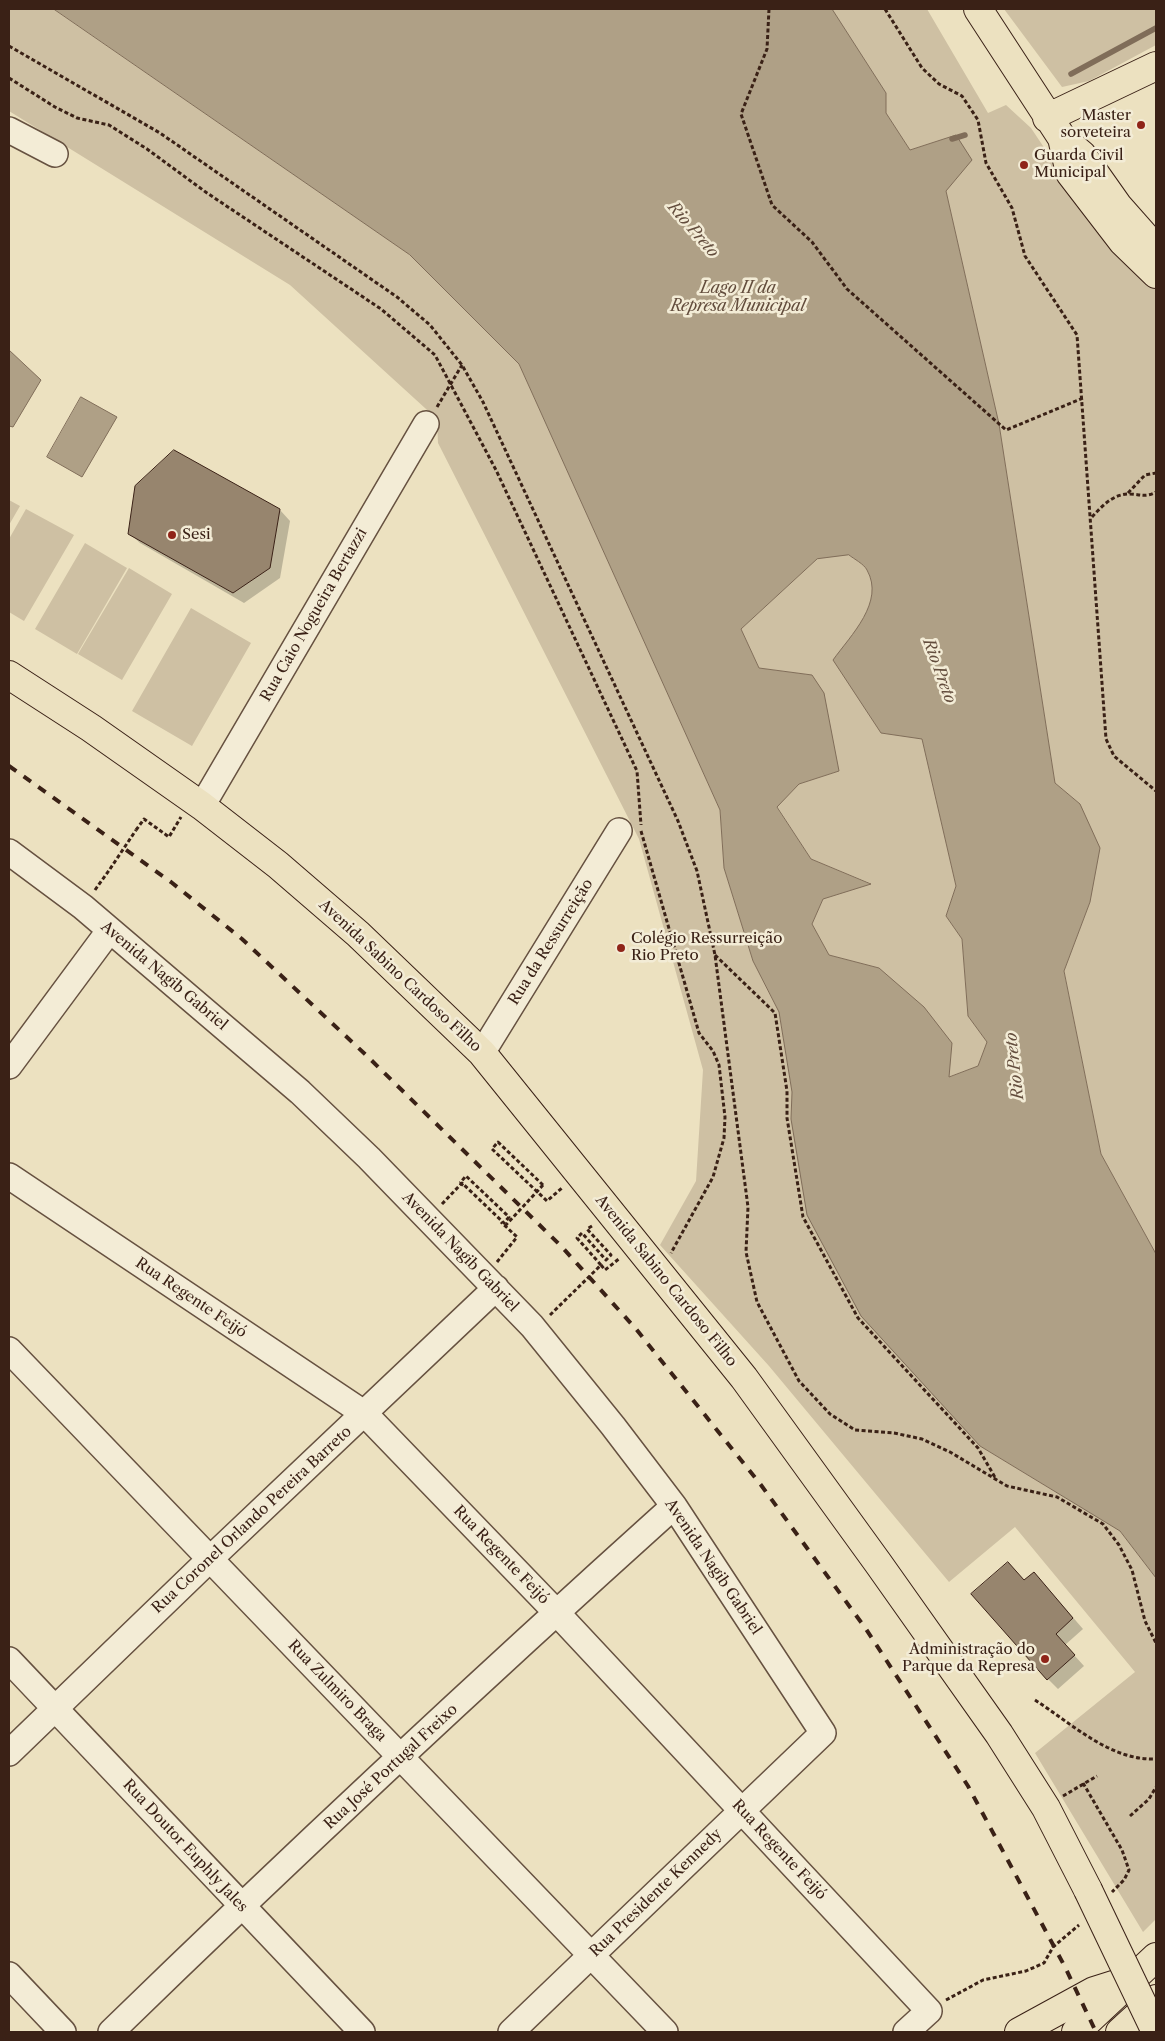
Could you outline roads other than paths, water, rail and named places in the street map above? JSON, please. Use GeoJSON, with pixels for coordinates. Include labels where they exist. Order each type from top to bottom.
{"type":"FeatureCollection","features":[{"type":"Feature","properties":{"kind":"main road"},"geometry":{"type":"LineString","coordinates":[[978,9],[1054,128],[1070,173],[1123,242],[1156,274]]}},
{"type":"Feature","properties":{"kind":"main road"},"geometry":{"type":"LineString","coordinates":[[1054,128],[1156,66]]}},
{"type":"Feature","properties":{"kind":"main road"},"geometry":{"type":"LineString","coordinates":[[1054,128],[1082,155],[1118,206],[1156,249]]}},
{"type":"Feature","properties":{"kind":"main road","name":"Avenida Sabino Cardoso Filho"},"geometry":{"type":"LineString","coordinates":[[9,675],[91,728],[202,806],[278,865],[358,934],[482,1052],[744,1378],[999,1734],[1099,1892],[1156,2032]]}},
{"type":"Feature","properties":{"kind":"main road"},"geometry":{"type":"LineString","coordinates":[[1076,2032],[1156,1957]]}},
{"type":"Feature","properties":{"kind":"main road"},"geometry":{"type":"LineString","coordinates":[[1019,2032],[1094,1991],[1132,1979]]}},
{"type":"Feature","properties":{"kind":"main road"},"geometry":{"type":"LineString","coordinates":[[1124,2030],[1156,1999]]}},
{"type":"Feature","properties":{"kind":"street"},"geometry":{"type":"LineString","coordinates":[[9,130],[55,154]]}},
{"type":"Feature","properties":{"kind":"street","name":"Rua Caio Nogueira Bertazzi"},"geometry":{"type":"LineString","coordinates":[[202,806],[426,424]]}},
{"type":"Feature","properties":{"kind":"street","name":"Rua da Ressurreição"},"geometry":{"type":"LineString","coordinates":[[482,1052],[619,831]]}},
{"type":"Feature","properties":{"kind":"street","name":"Avenida Nagib Gabriel"},"geometry":{"type":"LineString","coordinates":[[9,852],[83,907],[300,1092],[369,1158],[532,1326],[614,1426],[674,1506],[823,1733]]}},
{"type":"Feature","properties":{"kind":"street"},"geometry":{"type":"LineString","coordinates":[[9,1066],[109,931]]}},
{"type":"Feature","properties":{"kind":"street","name":"Rua Regente Feijó"},"geometry":{"type":"LineString","coordinates":[[9,1176],[365,1414],[556,1612],[929,2011],[906,2032]]}},
{"type":"Feature","properties":{"kind":"street","name":"Rua Coronel Orlando Pereira Barreto"},"geometry":{"type":"LineString","coordinates":[[9,1754],[54,1708],[496,1288]]}},
{"type":"Feature","properties":{"kind":"street","name":"Rua Zulmiro Braga"},"geometry":{"type":"LineString","coordinates":[[9,1350],[665,2032]]}},
{"type":"Feature","properties":{"kind":"street","name":"Rua José Portugal Freixo"},"geometry":{"type":"LineString","coordinates":[[111,2032],[241,1906],[556,1612],[674,1506]]}},
{"type":"Feature","properties":{"kind":"street","name":"Rua Doutor Euphly Jales"},"geometry":{"type":"LineString","coordinates":[[9,1660],[362,2032]]}},
{"type":"Feature","properties":{"kind":"street","name":"Rua Presidente Kennedy"},"geometry":{"type":"LineString","coordinates":[[511,2032],[823,1733]]}},
{"type":"Feature","properties":{"kind":"street"},"geometry":{"type":"LineString","coordinates":[[9,1975],[64,2032]]}},
{"type":"Feature","properties":{"kind":"water","name":"Lago II da Represa Municipal"},"geometry":{"type":"Polygon","coordinates":[[[54,9],[832,9],[886,93],[886,113],[910,150],[956,135],[972,160],[946,191],[999,424],[1055,783],[1080,804],[1100,848],[1090,902],[1064,971],[1101,1154],[1156,1254],[1156,1578],[1120,1531],[980,1446],[861,1316],[807,1215],[791,1119],[792,1092],[779,1012],[753,961],[724,868],[720,810],[519,364],[410,255],[54,9]],[[849,555],[817,559],[741,629],[759,668],[812,675],[824,693],[839,771],[799,784],[777,807],[811,859],[871,884],[823,899],[812,924],[829,955],[879,968],[924,1007],[952,1043],[949,1077],[978,1066],[987,1042],[968,1016],[962,939],[946,916],[956,886],[922,739],[881,733],[833,660],[864,618],[872,594],[871,582],[866,568],[849,555]]]}},
{"type":"Feature","properties":{"kind":"water"},"geometry":{"type":"Polygon","coordinates":[[[9,350],[41,380],[13,427],[9,426],[9,350]]]}},
{"type":"Feature","properties":{"kind":"water"},"geometry":{"type":"Polygon","coordinates":[[[81,397],[117,417],[82,477],[47,457],[81,397]]]}},
{"type":"Feature","properties":{"kind":"waterway"},"geometry":{"type":"LineString","coordinates":[[1071,74],[1156,28]]}},
{"type":"Feature","properties":{"kind":"waterway"},"geometry":{"type":"LineString","coordinates":[[952,139],[965,135]]}},
{"type":"Feature","properties":{"kind":"railway"},"geometry":{"type":"LineString","coordinates":[[9,766],[171,882],[242,939],[366,1055],[562,1247],[636,1329],[761,1485],[866,1629],[968,1786],[1065,1967],[1096,2032]]}},
{"type":"Feature","properties":{"kind":"place","name":"Master sorveteira"},"geometry":{"type":"Point","coordinates":[1141,125]}},
{"type":"Feature","properties":{"kind":"place","name":"Guarda Civil Municipal"},"geometry":{"type":"Point","coordinates":[1024,165]}},
{"type":"Feature","properties":{"kind":"place","name":"Sesi"},"geometry":{"type":"Point","coordinates":[172,535]}},
{"type":"Feature","properties":{"kind":"place","name":"Colégio Ressurreição Rio Preto"},"geometry":{"type":"Point","coordinates":[621,948]}},
{"type":"Feature","properties":{"kind":"place","name":"Administração do Parque da Represa"},"geometry":{"type":"Point","coordinates":[1045,1659]}},
{"type":"Feature","properties":{"kind":"water label","name":"Rio Preto"},"geometry":{"type":"Point","coordinates":[693,230]}},
{"type":"Feature","properties":{"kind":"water label","name":"Rio Preto"},"geometry":{"type":"Point","coordinates":[939,671]}},
{"type":"Feature","properties":{"kind":"water label","name":"Rio Preto"},"geometry":{"type":"Point","coordinates":[1015,1066]}}]}
